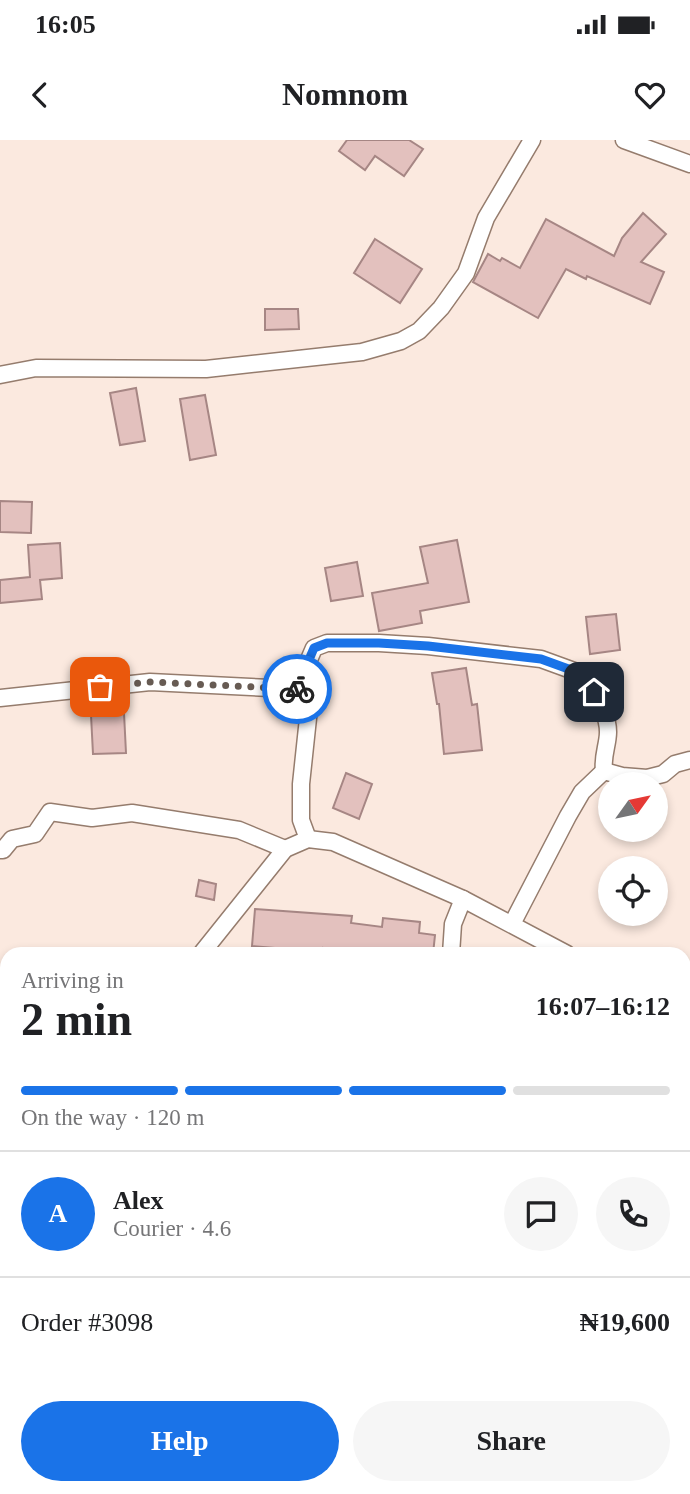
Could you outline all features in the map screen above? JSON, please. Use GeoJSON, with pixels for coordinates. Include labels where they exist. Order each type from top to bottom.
{"type":"FeatureCollection","features":[{"type":"Feature","properties":{"kind":"street"},"geometry":{"type":"LineString","coordinates":[[0,374],[36,368],[206,369],[362,352],[401,341],[419,331],[441,308],[467,273],[486,218],[532,140]]}},
{"type":"Feature","properties":{"kind":"street"},"geometry":{"type":"LineString","coordinates":[[624,140],[690,164]]}},
{"type":"Feature","properties":{"kind":"street"},"geometry":{"type":"LineString","coordinates":[[308,839],[301,820],[301,784],[312,690],[308,662],[314,648],[327,643],[428,646],[541,659],[585,675],[603,709],[608,732],[603,760],[604,771]]}},
{"type":"Feature","properties":{"kind":"street"},"geometry":{"type":"LineString","coordinates":[[0,698],[150,682],[312,690]]}},
{"type":"Feature","properties":{"kind":"street"},"geometry":{"type":"LineString","coordinates":[[604,771],[647,778],[663,774],[675,764],[690,760]]}},
{"type":"Feature","properties":{"kind":"street"},"geometry":{"type":"LineString","coordinates":[[512,925],[582,792],[604,771]]}},
{"type":"Feature","properties":{"kind":"street"},"geometry":{"type":"LineString","coordinates":[[0,850],[12,839],[35,834],[50,812],[92,818],[132,813],[239,830],[285,849]]}},
{"type":"Feature","properties":{"kind":"street"},"geometry":{"type":"LineString","coordinates":[[207,947],[285,849],[308,839],[333,842],[463,899],[554,947]]}},
{"type":"Feature","properties":{"kind":"street"},"geometry":{"type":"LineString","coordinates":[[451,947],[453,923],[463,899]]}},
{"type":"Feature","properties":{"kind":"building"},"geometry":{"type":"Polygon","coordinates":[[[347,140],[409,140],[423,149],[404,176],[375,156],[365,170],[339,151],[347,140]]]}},
{"type":"Feature","properties":{"kind":"building"},"geometry":{"type":"Polygon","coordinates":[[[643,213],[666,234],[641,262],[664,272],[650,304],[566,269],[538,318],[473,282],[488,254],[520,268],[546,219],[614,256],[622,238],[643,213]]]}},
{"type":"Feature","properties":{"kind":"building"},"geometry":{"type":"Polygon","coordinates":[[[375,239],[422,269],[400,303],[354,273],[375,239]]]}},
{"type":"Feature","properties":{"kind":"building"},"geometry":{"type":"Polygon","coordinates":[[[265,309],[298,309],[299,329],[265,330],[265,309]]]}},
{"type":"Feature","properties":{"kind":"building"},"geometry":{"type":"Polygon","coordinates":[[[136,388],[145,441],[120,445],[110,393],[136,388]]]}},
{"type":"Feature","properties":{"kind":"building"},"geometry":{"type":"Polygon","coordinates":[[[205,395],[216,455],[190,460],[180,399],[205,395]]]}},
{"type":"Feature","properties":{"kind":"building"},"geometry":{"type":"Polygon","coordinates":[[[0,501],[32,502],[31,533],[0,532],[0,501]]]}},
{"type":"Feature","properties":{"kind":"building"},"geometry":{"type":"Polygon","coordinates":[[[457,540],[469,602],[420,611],[422,623],[379,631],[372,593],[428,583],[420,547],[457,540]]]}},
{"type":"Feature","properties":{"kind":"building"},"geometry":{"type":"Polygon","coordinates":[[[60,543],[62,578],[40,580],[42,599],[0,603],[0,580],[30,577],[28,545],[60,543]]]}},
{"type":"Feature","properties":{"kind":"building"},"geometry":{"type":"Polygon","coordinates":[[[357,562],[363,596],[331,601],[325,568],[357,562]]]}},
{"type":"Feature","properties":{"kind":"building"},"geometry":{"type":"Polygon","coordinates":[[[616,614],[620,650],[590,654],[586,617],[616,614]]]}},
{"type":"Feature","properties":{"kind":"building"},"geometry":{"type":"Polygon","coordinates":[[[466,668],[472,705],[477,704],[482,750],[444,754],[439,704],[432,673],[466,668]]]}},
{"type":"Feature","properties":{"kind":"building"},"geometry":{"type":"Polygon","coordinates":[[[124,713],[126,753],[93,754],[91,715],[124,713]]]}},
{"type":"Feature","properties":{"kind":"building"},"geometry":{"type":"Polygon","coordinates":[[[346,773],[372,784],[359,819],[333,808],[346,773]]]}},
{"type":"Feature","properties":{"kind":"building"},"geometry":{"type":"Polygon","coordinates":[[[199,880],[216,884],[214,900],[196,896],[199,880]]]}},
{"type":"Feature","properties":{"kind":"building"},"geometry":{"type":"Polygon","coordinates":[[[255,909],[352,916],[351,923],[382,927],[383,918],[420,922],[419,933],[435,935],[434,947],[252,946],[255,909]]]}},
{"type":"Feature","properties":{"kind":"way so far"},"geometry":{"type":"LineString","coordinates":[[100,687],[150,682],[297,689]]}},
{"type":"Feature","properties":{"kind":"route"},"geometry":{"type":"LineString","coordinates":[[297,689],[312,690],[308,662],[314,648],[327,643],[379,643],[541,659],[585,675],[594,692]]}}]}
